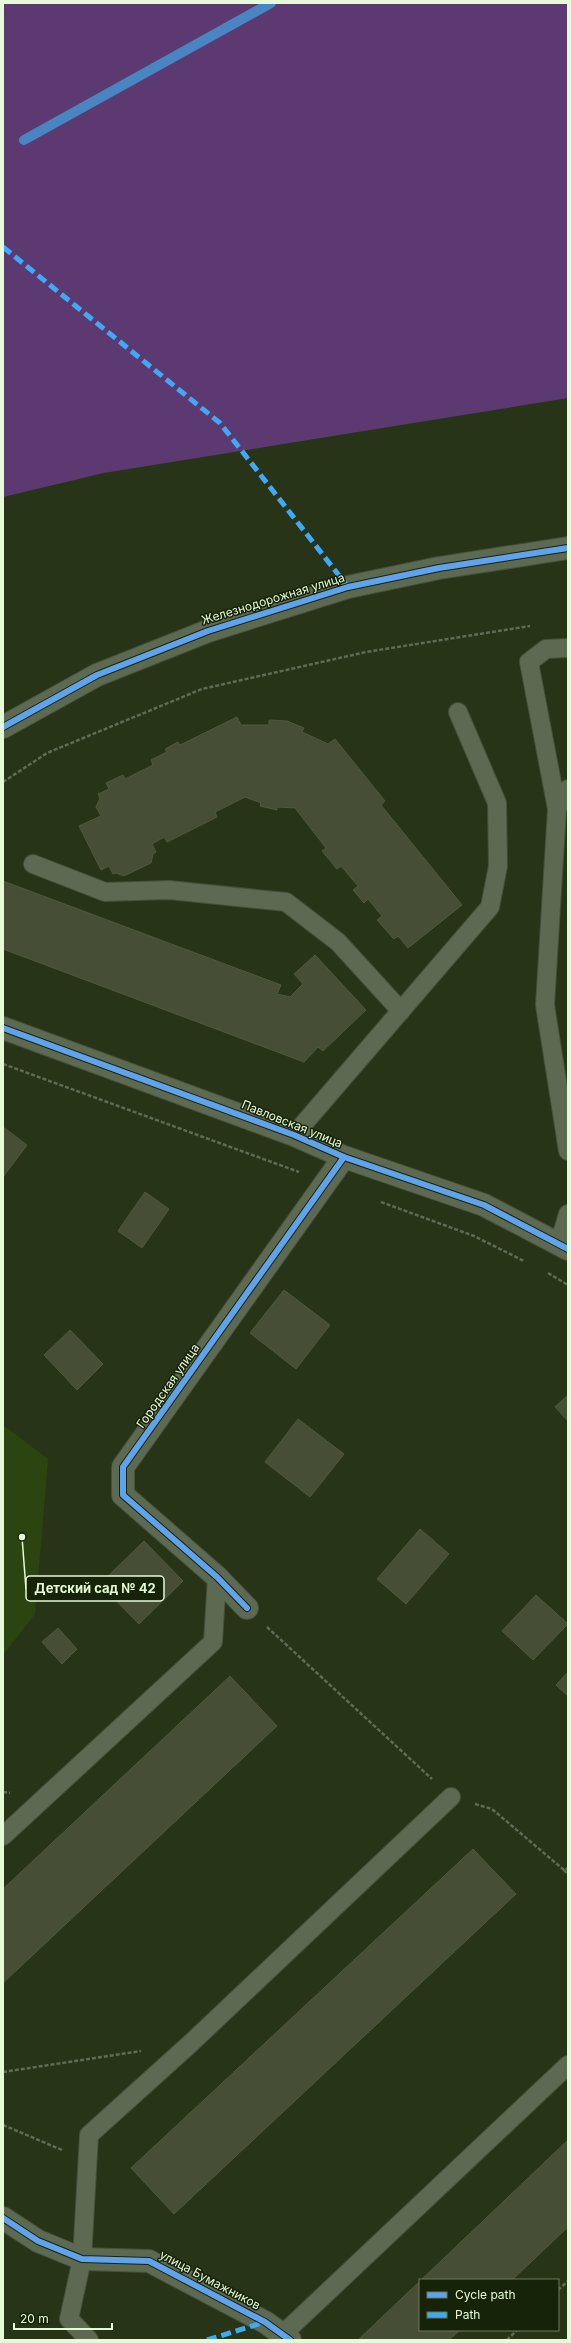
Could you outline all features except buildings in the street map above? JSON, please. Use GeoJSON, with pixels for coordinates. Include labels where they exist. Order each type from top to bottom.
{"type":"FeatureCollection","features":[{"type":"Feature","properties":{"kind":"street","name":"Железнодорожная улица"},"geometry":{"type":"LineString","coordinates":[[3,727],[97,675],[222,626],[348,587],[439,568],[568,548]]}},
{"type":"Feature","properties":{"kind":"street","name":"Павловская улица"},"geometry":{"type":"LineString","coordinates":[[3,1028],[294,1135],[344,1157],[484,1205],[564,1246]]}},
{"type":"Feature","properties":{"kind":"street","name":"Городская улица"},"geometry":{"type":"LineString","coordinates":[[247,1608],[217,1577],[123,1495],[123,1467],[344,1157]]}},
{"type":"Feature","properties":{"kind":"street","name":"улица Бумажников"},"geometry":{"type":"LineString","coordinates":[[3,2218],[38,2241],[82,2259],[149,2261],[266,2322],[286,2337]]}},
{"type":"Feature","properties":{"kind":"lane"},"geometry":{"type":"LineString","coordinates":[[568,648],[546,649],[529,662],[557,809],[545,1005],[568,1151]]}},
{"type":"Feature","properties":{"kind":"lane"},"geometry":{"type":"LineString","coordinates":[[294,1135],[490,907],[498,866],[497,803],[458,712]]}},
{"type":"Feature","properties":{"kind":"lane"},"geometry":{"type":"LineString","coordinates":[[557,809],[568,789]]}},
{"type":"Feature","properties":{"kind":"lane"},"geometry":{"type":"LineString","coordinates":[[32,864],[105,892],[169,890],[286,902],[338,942],[401,1011]]}},
{"type":"Feature","properties":{"kind":"lane"},"geometry":{"type":"LineString","coordinates":[[564,1246],[568,1214]]}},
{"type":"Feature","properties":{"kind":"lane"},"geometry":{"type":"LineString","coordinates":[[3,1836],[212,1642],[217,1577]]}},
{"type":"Feature","properties":{"kind":"lane"},"geometry":{"type":"LineString","coordinates":[[89,2340],[69,2318],[82,2259],[86,2201],[86,2160],[89,2135],[190,2043],[452,1797]]}},
{"type":"Feature","properties":{"kind":"lane"},"geometry":{"type":"LineString","coordinates":[[286,2337],[568,2065]]}},
{"type":"Feature","properties":{"kind":"path"},"geometry":{"type":"LineString","coordinates":[[3,782],[47,753],[202,689],[366,652],[537,625]]}},
{"type":"Feature","properties":{"kind":"path"},"geometry":{"type":"LineString","coordinates":[[3,1064],[141,1113],[325,1182]]}},
{"type":"Feature","properties":{"kind":"path"},"geometry":{"type":"LineString","coordinates":[[377,1201],[474,1236],[531,1264]]}},
{"type":"Feature","properties":{"kind":"path"},"geometry":{"type":"LineString","coordinates":[[545,1271],[568,1285]]}},
{"type":"Feature","properties":{"kind":"path"},"geometry":{"type":"LineString","coordinates":[[247,1608],[452,1797],[492,1809],[568,1874]]}},
{"type":"Feature","properties":{"kind":"path"},"geometry":{"type":"LineString","coordinates":[[564,1870],[568,1868]]}},
{"type":"Feature","properties":{"kind":"path"},"geometry":{"type":"LineString","coordinates":[[3,2072],[144,2050]]}},
{"type":"Feature","properties":{"kind":"path"},"geometry":{"type":"LineString","coordinates":[[3,2125],[86,2160]]}},
{"type":"Feature","properties":{"kind":"path"},"geometry":{"type":"LineString","coordinates":[[559,2289],[568,2281]]}},
{"type":"Feature","properties":{"kind":"path"},"geometry":{"type":"LineString","coordinates":[[507,2340],[516,2331]]}},
{"type":"Feature","properties":{"kind":"shaded area"},"geometry":{"type":"Polygon","coordinates":[[[3,3],[568,3],[568,398],[104,473],[3,497],[3,3]]]}},
{"type":"Feature","properties":{"kind":"shaded area"},"geometry":{"type":"Polygon","coordinates":[[[3,1425],[48,1459],[35,1614],[3,1655],[3,1425]]]}},
{"type":"Feature","properties":{"kind":"waterway"},"geometry":{"type":"LineString","coordinates":[[24,140],[271,3]]}},
{"type":"Feature","properties":{"kind":"marked path"},"geometry":{"type":"LineString","coordinates":[[3,247],[220,423],[348,587]]}},
{"type":"Feature","properties":{"kind":"marked path"},"geometry":{"type":"LineString","coordinates":[[207,2340],[265,2322]]}},
{"type":"Feature","properties":{"kind":"cycle path"},"geometry":{"type":"LineString","coordinates":[[3,727],[97,675],[208,631],[348,587],[439,568],[568,548]]}},
{"type":"Feature","properties":{"kind":"cycle path"},"geometry":{"type":"LineString","coordinates":[[3,1028],[294,1135],[344,1157],[484,1205],[568,1249]]}},
{"type":"Feature","properties":{"kind":"cycle path"},"geometry":{"type":"LineString","coordinates":[[247,1608],[217,1577],[123,1495],[123,1467],[344,1157]]}},
{"type":"Feature","properties":{"kind":"cycle path"},"geometry":{"type":"LineString","coordinates":[[3,2218],[38,2241],[82,2259],[149,2261],[265,2322],[290,2340]]}},
{"type":"Feature","properties":{"kind":"place","name":"Детский сад № 42"},"geometry":{"type":"Point","coordinates":[22,1537]}}]}
